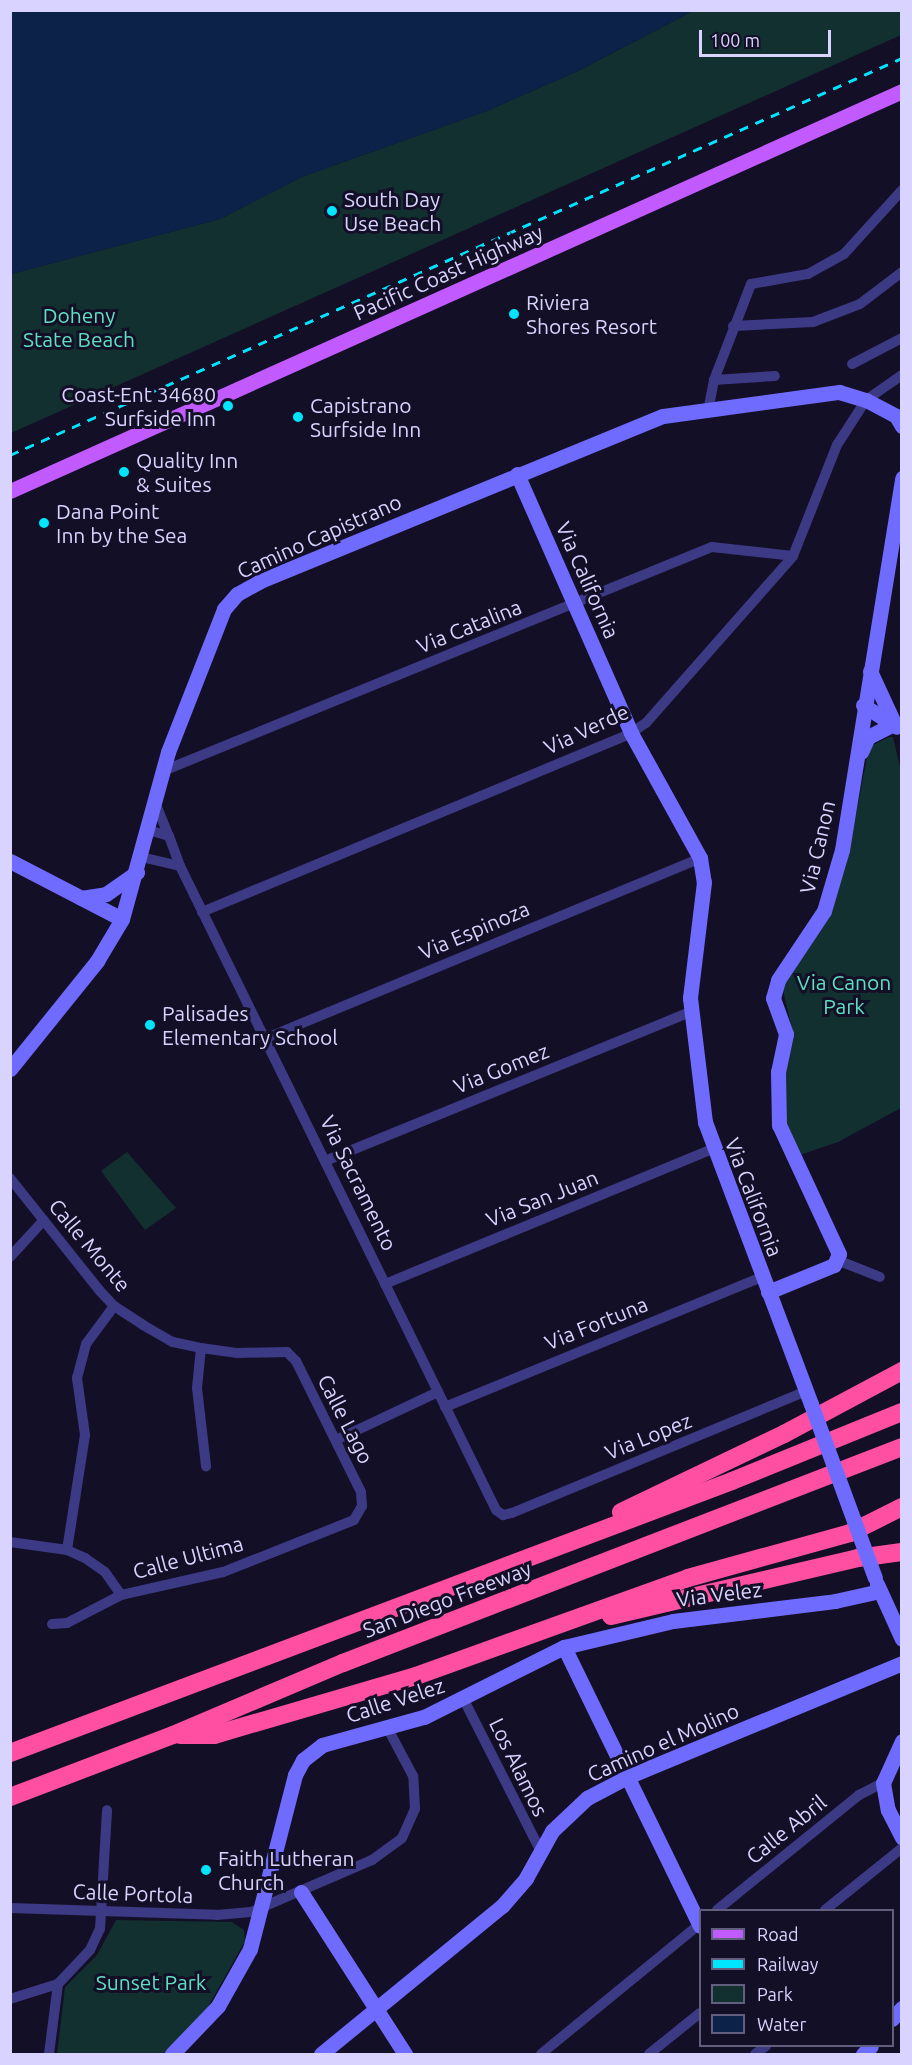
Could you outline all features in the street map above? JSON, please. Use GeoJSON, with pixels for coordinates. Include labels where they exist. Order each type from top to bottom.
{"type":"FeatureCollection","features":[{"type":"Feature","properties":{"kind":"highway"},"geometry":{"type":"LineString","coordinates":[[537,1554],[704,1470],[784,1434],[902,1371]]}},
{"type":"Feature","properties":{"kind":"highway","name":"San Diego Freeway"},"geometry":{"type":"LineString","coordinates":[[10,1753],[537,1554],[902,1412]]}},
{"type":"Feature","properties":{"kind":"highway","name":"San Diego Freeway"},"geometry":{"type":"LineString","coordinates":[[10,1797],[173,1735],[343,1663],[902,1448]]}},
{"type":"Feature","properties":{"kind":"highway"},"geometry":{"type":"LineString","coordinates":[[173,1735],[214,1735],[416,1676],[688,1578],[821,1543],[878,1521],[902,1507]]}},
{"type":"Feature","properties":{"kind":"highway"},"geometry":{"type":"LineString","coordinates":[[542,1629],[574,1626],[858,1558],[902,1552]]}},
{"type":"Feature","properties":{"kind":"main road","name":"Pacific Coast Highway"},"geometry":{"type":"LineString","coordinates":[[10,491],[902,91]]}},
{"type":"Feature","properties":{"kind":"street"},"geometry":{"type":"LineString","coordinates":[[708,411],[714,380],[751,284],[808,274],[844,254],[902,190]]}},
{"type":"Feature","properties":{"kind":"street"},"geometry":{"type":"LineString","coordinates":[[733,326],[813,322],[860,304],[902,272]]}},
{"type":"Feature","properties":{"kind":"street"},"geometry":{"type":"LineString","coordinates":[[852,364],[902,338]]}},
{"type":"Feature","properties":{"kind":"street","name":"Via Verde"},"geometry":{"type":"LineString","coordinates":[[202,912],[635,730],[793,556],[824,472],[867,400],[902,375]]}},
{"type":"Feature","properties":{"kind":"street"},"geometry":{"type":"LineString","coordinates":[[714,380],[775,376]]}},
{"type":"Feature","properties":{"kind":"street","name":"Camino Capistrano"},"geometry":{"type":"LineString","coordinates":[[10,1069],[109,943],[122,919],[139,865],[163,771],[224,609],[237,594],[638,423],[663,416],[839,392],[867,400]]}},
{"type":"Feature","properties":{"kind":"street"},"geometry":{"type":"LineString","coordinates":[[867,400],[896,416],[902,426]]}},
{"type":"Feature","properties":{"kind":"street","name":"Via California"},"geometry":{"type":"LineString","coordinates":[[518,474],[619,704],[632,711],[635,730],[648,759],[700,858],[704,882],[690,983],[691,1012],[705,1122],[713,1149],[809,1397],[878,1585],[902,1639]]}},
{"type":"Feature","properties":{"kind":"street","name":"Via Canon"},"geometry":{"type":"LineString","coordinates":[[837,1260],[836,1246],[779,1125],[778,1072],[786,1034],[773,998],[778,980],[824,911],[833,886],[902,478]]}},
{"type":"Feature","properties":{"kind":"street","name":"Via Catalina"},"geometry":{"type":"LineString","coordinates":[[163,771],[712,547],[793,556]]}},
{"type":"Feature","properties":{"kind":"street"},"geometry":{"type":"LineString","coordinates":[[869,668],[896,727]]}},
{"type":"Feature","properties":{"kind":"street"},"geometry":{"type":"LineString","coordinates":[[863,705],[896,727]]}},
{"type":"Feature","properties":{"kind":"street"},"geometry":{"type":"LineString","coordinates":[[856,760],[868,737],[896,727]]}},
{"type":"Feature","properties":{"kind":"street","name":"Via Sacramento"},"geometry":{"type":"LineString","coordinates":[[155,802],[180,866],[202,912],[496,1510],[503,1515]]}},
{"type":"Feature","properties":{"kind":"street"},"geometry":{"type":"LineString","coordinates":[[148,830],[169,836]]}},
{"type":"Feature","properties":{"kind":"street","name":"Via Espinoza"},"geometry":{"type":"LineString","coordinates":[[264,1039],[700,858]]}},
{"type":"Feature","properties":{"kind":"street"},"geometry":{"type":"LineString","coordinates":[[10,861],[122,919]]}},
{"type":"Feature","properties":{"kind":"street"},"geometry":{"type":"LineString","coordinates":[[81,898],[106,894],[139,865],[180,866]]}},
{"type":"Feature","properties":{"kind":"street"},"geometry":{"type":"LineString","coordinates":[[101,908],[109,943]]}},
{"type":"Feature","properties":{"kind":"street","name":"Via Gomez"},"geometry":{"type":"LineString","coordinates":[[325,1161],[691,1012]]}},
{"type":"Feature","properties":{"kind":"street","name":"Via San Juan"},"geometry":{"type":"LineString","coordinates":[[385,1284],[713,1149]]}},
{"type":"Feature","properties":{"kind":"street","name":"Calle Monte"},"geometry":{"type":"LineString","coordinates":[[10,1178],[114,1306],[173,1342],[238,1353],[287,1352]]}},
{"type":"Feature","properties":{"kind":"street"},"geometry":{"type":"LineString","coordinates":[[10,1257],[44,1220]]}},
{"type":"Feature","properties":{"kind":"street"},"geometry":{"type":"LineString","coordinates":[[768,1292],[834,1265],[837,1260],[880,1277]]}},
{"type":"Feature","properties":{"kind":"street","name":"Via Fortuna"},"geometry":{"type":"LineString","coordinates":[[445,1407],[762,1276]]}},
{"type":"Feature","properties":{"kind":"street"},"geometry":{"type":"LineString","coordinates":[[67,1550],[85,1435],[77,1378],[86,1344],[114,1306]]}},
{"type":"Feature","properties":{"kind":"street"},"geometry":{"type":"LineString","coordinates":[[201,1348],[197,1388],[206,1466]]}},
{"type":"Feature","properties":{"kind":"street","name":"Calle Lago"},"geometry":{"type":"LineString","coordinates":[[287,1352],[296,1361],[336,1440],[361,1492],[362,1506]]}},
{"type":"Feature","properties":{"kind":"street"},"geometry":{"type":"LineString","coordinates":[[336,1440],[438,1392]]}},
{"type":"Feature","properties":{"kind":"street","name":"Via Lopez"},"geometry":{"type":"LineString","coordinates":[[503,1515],[809,1397]]}},
{"type":"Feature","properties":{"kind":"street","name":"Calle Ultima"},"geometry":{"type":"LineString","coordinates":[[52,1624],[67,1623],[121,1595],[223,1572],[354,1520],[362,1506]]}},
{"type":"Feature","properties":{"kind":"street"},"geometry":{"type":"LineString","coordinates":[[10,1542],[67,1550],[105,1572],[121,1595]]}},
{"type":"Feature","properties":{"kind":"street","name":"Via Velez"},"geometry":{"type":"LineString","coordinates":[[564,1647],[673,1620],[835,1601],[878,1585]]}},
{"type":"Feature","properties":{"kind":"street"},"geometry":{"type":"LineString","coordinates":[[564,1647],[699,1923]]}},
{"type":"Feature","properties":{"kind":"street","name":"Calle Velez"},"geometry":{"type":"LineString","coordinates":[[262,1908],[288,1799],[303,1760],[321,1745],[387,1727],[464,1700],[564,1647]]}},
{"type":"Feature","properties":{"kind":"street","name":"Camino el Molino"},"geometry":{"type":"LineString","coordinates":[[321,2055],[502,1906],[526,1878],[540,1850],[577,1805],[627,1777],[902,1663]]}},
{"type":"Feature","properties":{"kind":"street","name":"Los Alamos"},"geometry":{"type":"LineString","coordinates":[[464,1700],[540,1850]]}},
{"type":"Feature","properties":{"kind":"street","name":"Calle Portola"},"geometry":{"type":"LineString","coordinates":[[10,1908],[217,1915],[262,1908],[382,1855],[410,1824],[416,1792],[413,1776],[387,1727]]}},
{"type":"Feature","properties":{"kind":"street"},"geometry":{"type":"LineString","coordinates":[[902,1742],[884,1783],[888,1810],[902,1838]]}},
{"type":"Feature","properties":{"kind":"street","name":"Calle Abril"},"geometry":{"type":"LineString","coordinates":[[719,1909],[859,1796],[884,1783]]}},
{"type":"Feature","properties":{"kind":"street"},"geometry":{"type":"LineString","coordinates":[[10,1999],[58,1984],[90,1950],[100,1929],[108,1810]]}},
{"type":"Feature","properties":{"kind":"street"},"geometry":{"type":"LineString","coordinates":[[827,1909],[902,1848]]}},
{"type":"Feature","properties":{"kind":"street"},"geometry":{"type":"LineString","coordinates":[[301,1892],[405,2055]]}},
{"type":"Feature","properties":{"kind":"street"},"geometry":{"type":"LineString","coordinates":[[172,2055],[218,2006],[236,1978],[250,1949],[262,1908]]}},
{"type":"Feature","properties":{"kind":"street"},"geometry":{"type":"LineString","coordinates":[[541,2055],[699,1926]]}},
{"type":"Feature","properties":{"kind":"street"},"geometry":{"type":"LineString","coordinates":[[50,2055],[58,1984]]}},
{"type":"Feature","properties":{"kind":"street"},"geometry":{"type":"LineString","coordinates":[[650,2055],[699,2014]]}},
{"type":"Feature","properties":{"kind":"green space","name":"Doheny State Beach"},"geometry":{"type":"Polygon","coordinates":[[[693,11],[901,11],[901,35],[11,433],[11,274],[220,219],[304,176],[484,112],[578,71],[693,11]]]}},
{"type":"Feature","properties":{"kind":"green space","name":"Via Canon Park"},"geometry":{"type":"Polygon","coordinates":[[[893,737],[902,775],[901,1108],[838,1142],[794,1157],[781,1124],[786,1069],[794,1037],[782,986],[834,898],[846,866],[869,747],[893,737]]]}},
{"type":"Feature","properties":{"kind":"green space"},"geometry":{"type":"Polygon","coordinates":[[[127,1152],[176,1208],[145,1230],[101,1171],[127,1152]]]}},
{"type":"Feature","properties":{"kind":"green space","name":"Sunset Park"},"geometry":{"type":"Polygon","coordinates":[[[116,1920],[232,1922],[244,1930],[245,1941],[208,2007],[186,2035],[163,2054],[57,2054],[65,1987],[97,1955],[116,1920]]]}},
{"type":"Feature","properties":{"kind":"water"},"geometry":{"type":"Polygon","coordinates":[[[11,10],[693,11],[578,71],[484,112],[304,176],[220,219],[11,274],[11,10]]]}},
{"type":"Feature","properties":{"kind":"railway"},"geometry":{"type":"LineString","coordinates":[[10,455],[902,58]]}},
{"type":"Feature","properties":{"kind":"place","name":"South Day Use Beach"},"geometry":{"type":"Point","coordinates":[332,211]}},
{"type":"Feature","properties":{"kind":"place","name":"Riviera Shores Resort"},"geometry":{"type":"Point","coordinates":[514,314]}},
{"type":"Feature","properties":{"kind":"place","name":"Coast-Ent 34680 Surfside Inn"},"geometry":{"type":"Point","coordinates":[228,406]}},
{"type":"Feature","properties":{"kind":"place","name":"Capistrano Surfside Inn"},"geometry":{"type":"Point","coordinates":[298,417]}},
{"type":"Feature","properties":{"kind":"place","name":"Quality Inn & Suites"},"geometry":{"type":"Point","coordinates":[124,472]}},
{"type":"Feature","properties":{"kind":"place","name":"Dana Point Inn by the Sea"},"geometry":{"type":"Point","coordinates":[44,523]}},
{"type":"Feature","properties":{"kind":"place","name":"Palisades Elementary School"},"geometry":{"type":"Point","coordinates":[150,1025]}},
{"type":"Feature","properties":{"kind":"place","name":"Faith Lutheran Church"},"geometry":{"type":"Point","coordinates":[206,1870]}}]}
